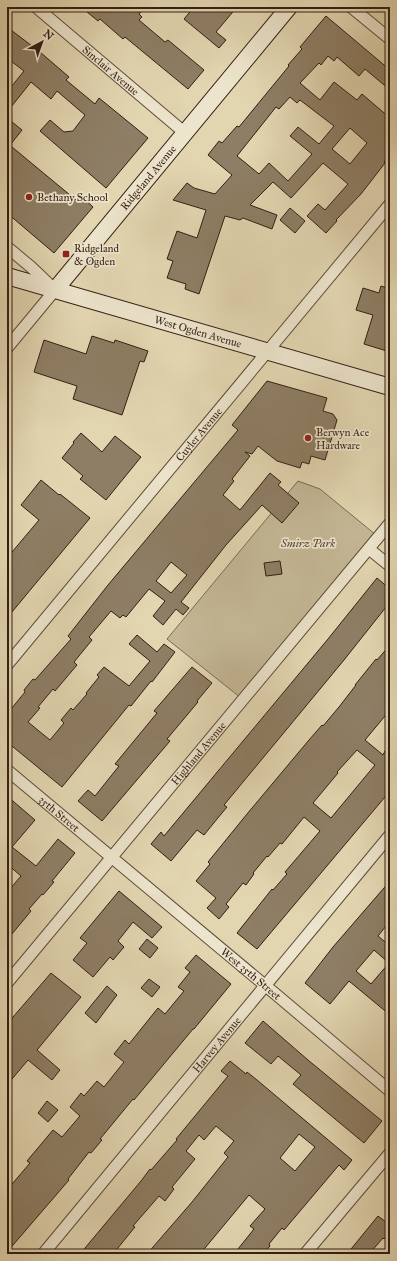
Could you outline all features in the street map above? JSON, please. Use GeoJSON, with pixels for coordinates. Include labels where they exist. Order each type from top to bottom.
{"type":"FeatureCollection","features":[{"type":"Feature","properties":{"kind":"main road","name":"Ridgeland Avenue"},"geometry":{"type":"LineString","coordinates":[[55,290],[289,7]]}},
{"type":"Feature","properties":{"kind":"main road","name":"West Ogden Avenue"},"geometry":{"type":"LineString","coordinates":[[7,276],[390,387]]}},
{"type":"Feature","properties":{"kind":"street","name":"Sinclair Avenue"},"geometry":{"type":"LineString","coordinates":[[36,7],[185,133]]}},
{"type":"Feature","properties":{"kind":"street"},"geometry":{"type":"LineString","coordinates":[[351,7],[390,39]]}},
{"type":"Feature","properties":{"kind":"street","name":"Cuyler Avenue"},"geometry":{"type":"LineString","coordinates":[[7,665],[390,204]]}},
{"type":"Feature","properties":{"kind":"street"},"geometry":{"type":"LineString","coordinates":[[7,247],[55,290]]}},
{"type":"Feature","properties":{"kind":"street","name":"Ridgeland Avenue"},"geometry":{"type":"LineString","coordinates":[[7,348],[55,290]]}},
{"type":"Feature","properties":{"kind":"street","name":"Highland Avenue"},"geometry":{"type":"LineString","coordinates":[[7,983],[390,524]]}},
{"type":"Feature","properties":{"kind":"street"},"geometry":{"type":"LineString","coordinates":[[370,549],[390,566]]}},
{"type":"Feature","properties":{"kind":"street","name":"35th Street"},"geometry":{"type":"LineString","coordinates":[[7,770],[111,858]]}},
{"type":"Feature","properties":{"kind":"street","name":"Harvey Avenue"},"geometry":{"type":"LineString","coordinates":[[43,1254],[390,835]]}},
{"type":"Feature","properties":{"kind":"street","name":"West 35th Street"},"geometry":{"type":"LineString","coordinates":[[111,858],[265,985],[390,1091]]}},
{"type":"Feature","properties":{"kind":"street"},"geometry":{"type":"LineString","coordinates":[[305,1254],[390,1153]]}},
{"type":"Feature","properties":{"kind":"green space","name":"Smirz Park"},"geometry":{"type":"Polygon","coordinates":[[[298,481],[320,489],[376,535],[241,698],[167,639],[298,481]]]}},
{"type":"Feature","properties":{"kind":"building"},"geometry":{"type":"Polygon","coordinates":[[[81,7],[145,7],[139,14],[142,17],[139,20],[165,42],[168,40],[204,70],[188,89],[125,37],[123,39],[100,19],[98,21],[81,7]]]}},
{"type":"Feature","properties":{"kind":"building"},"geometry":{"type":"Polygon","coordinates":[[[194,7],[237,7],[216,32],[226,40],[219,48],[184,19],[194,7]]]}},
{"type":"Feature","properties":{"kind":"building"},"geometry":{"type":"Polygon","coordinates":[[[326,16],[390,70],[390,90],[365,69],[359,76],[337,57],[334,61],[328,56],[321,65],[319,63],[300,83],[320,100],[334,82],[357,100],[362,94],[390,118],[390,155],[361,194],[336,220],[337,221],[326,233],[307,216],[318,204],[325,210],[348,184],[323,163],[291,198],[273,182],[250,205],[277,215],[272,229],[243,218],[240,220],[225,216],[199,294],[185,289],[186,284],[167,278],[173,261],[167,259],[177,231],[197,238],[206,210],[173,200],[187,183],[194,188],[215,194],[232,175],[208,155],[219,141],[222,143],[237,126],[239,127],[302,49],[300,47],[326,16]],[[290,97],[279,109],[276,107],[237,156],[259,174],[269,163],[288,181],[312,154],[290,136],[298,127],[319,144],[334,126],[300,100],[297,103],[290,97]],[[350,128],[332,149],[350,164],[367,143],[350,128]]]}},
{"type":"Feature","properties":{"kind":"building"},"geometry":{"type":"Polygon","coordinates":[[[7,27],[40,52],[69,77],[66,80],[95,104],[99,98],[148,138],[106,188],[40,131],[50,120],[64,132],[73,131],[85,115],[57,91],[51,99],[31,82],[7,112],[7,92],[24,71],[7,58],[7,27]]]}},
{"type":"Feature","properties":{"kind":"building"},"geometry":{"type":"Polygon","coordinates":[[[7,118],[22,130],[7,149],[7,118]]]}},
{"type":"Feature","properties":{"kind":"building"},"geometry":{"type":"Polygon","coordinates":[[[12,147],[76,200],[80,195],[93,207],[54,253],[7,213],[7,153],[12,147]]]}},
{"type":"Feature","properties":{"kind":"building"},"geometry":{"type":"Polygon","coordinates":[[[290,208],[305,221],[295,233],[280,220],[290,208]]]}},
{"type":"Feature","properties":{"kind":"building"},"geometry":{"type":"Polygon","coordinates":[[[381,286],[390,289],[390,352],[364,344],[373,315],[356,310],[363,288],[379,293],[381,286]]]}},
{"type":"Feature","properties":{"kind":"building"},"geometry":{"type":"Polygon","coordinates":[[[92,336],[114,343],[115,340],[148,351],[144,362],[140,361],[122,415],[73,399],[77,386],[34,372],[44,340],[86,354],[92,336]]]}},
{"type":"Feature","properties":{"kind":"building"},"geometry":{"type":"Polygon","coordinates":[[[267,381],[327,398],[323,411],[333,414],[337,420],[325,460],[311,456],[309,464],[302,462],[300,468],[277,461],[258,446],[252,454],[245,452],[250,456],[232,479],[234,481],[223,495],[240,510],[270,473],[281,482],[278,485],[299,503],[282,523],[262,505],[226,545],[181,602],[189,608],[183,615],[176,609],[163,625],[153,616],[165,601],[149,589],[126,617],[123,615],[120,618],[111,611],[89,637],[92,640],[74,662],[77,665],[55,691],[53,689],[28,722],[50,740],[64,723],[61,720],[71,708],[73,710],[87,694],[86,693],[99,677],[97,675],[104,667],[129,686],[150,661],[129,644],[137,635],[157,652],[164,644],[175,652],[152,682],[151,681],[131,706],[129,705],[62,787],[7,742],[7,714],[25,692],[24,690],[33,679],[35,680],[71,639],[68,636],[108,585],[238,430],[232,425],[267,381]],[[171,562],[156,581],[171,593],[187,575],[171,562]]]}},
{"type":"Feature","properties":{"kind":"building"},"geometry":{"type":"Polygon","coordinates":[[[81,433],[102,452],[115,436],[141,457],[106,500],[80,479],[83,476],[62,458],[81,433]]]}},
{"type":"Feature","properties":{"kind":"building"},"geometry":{"type":"Polygon","coordinates":[[[41,480],[90,518],[7,618],[7,558],[39,520],[21,505],[41,480]]]}},
{"type":"Feature","properties":{"kind":"building"},"geometry":{"type":"Polygon","coordinates":[[[280,561],[282,574],[266,576],[264,563],[280,561]]]}},
{"type":"Feature","properties":{"kind":"building"},"geometry":{"type":"Polygon","coordinates":[[[377,578],[390,589],[390,602],[224,805],[227,807],[204,835],[197,830],[171,861],[151,844],[161,832],[164,836],[377,578]]]}},
{"type":"Feature","properties":{"kind":"building"},"geometry":{"type":"Polygon","coordinates":[[[390,645],[390,710],[365,740],[383,755],[390,741],[390,791],[257,949],[237,933],[272,889],[273,890],[287,874],[285,872],[320,831],[304,817],[282,844],[280,843],[268,857],[267,856],[253,873],[254,874],[246,885],[243,883],[226,904],[229,907],[219,919],[207,908],[216,898],[196,881],[210,864],[208,862],[247,814],[309,740],[339,707],[376,659],[377,660],[390,645]],[[357,750],[337,772],[338,773],[313,803],[331,818],[375,765],[357,750]]]}},
{"type":"Feature","properties":{"kind":"building"},"geometry":{"type":"Polygon","coordinates":[[[192,667],[212,683],[167,739],[170,741],[102,821],[78,801],[88,790],[95,796],[119,766],[115,764],[157,713],[154,711],[192,667]]]}},
{"type":"Feature","properties":{"kind":"building"},"geometry":{"type":"Polygon","coordinates":[[[7,796],[35,820],[12,847],[36,866],[58,839],[75,853],[52,881],[54,882],[29,909],[31,911],[7,940],[7,897],[12,891],[10,889],[21,876],[7,864],[7,796]]]}},
{"type":"Feature","properties":{"kind":"building"},"geometry":{"type":"Polygon","coordinates":[[[390,881],[390,921],[378,936],[390,946],[390,1015],[349,981],[330,1004],[305,983],[333,947],[390,881]],[[374,950],[356,971],[371,984],[389,963],[374,950]]]}},
{"type":"Feature","properties":{"kind":"building"},"geometry":{"type":"Polygon","coordinates":[[[119,891],[162,927],[152,938],[133,922],[118,941],[124,947],[113,960],[110,957],[93,977],[73,960],[87,943],[80,938],[119,891]]]}},
{"type":"Feature","properties":{"kind":"building"},"geometry":{"type":"Polygon","coordinates":[[[147,939],[158,948],[150,958],[139,949],[147,939]]]}},
{"type":"Feature","properties":{"kind":"building"},"geometry":{"type":"Polygon","coordinates":[[[196,955],[231,984],[134,1100],[133,1099],[100,1139],[102,1140],[91,1153],[89,1152],[68,1179],[69,1180],[7,1252],[7,1190],[30,1163],[27,1161],[53,1130],[62,1137],[80,1116],[70,1107],[81,1093],[84,1096],[97,1081],[104,1087],[124,1062],[114,1054],[125,1040],[129,1044],[158,1008],[165,1014],[184,991],[178,987],[190,972],[185,968],[196,955]]]}},
{"type":"Feature","properties":{"kind":"building"},"geometry":{"type":"Polygon","coordinates":[[[51,973],[81,997],[37,1050],[60,1070],[52,1080],[28,1060],[7,1085],[7,1024],[51,973]]]}},
{"type":"Feature","properties":{"kind":"building"},"geometry":{"type":"Polygon","coordinates":[[[149,979],[160,987],[152,997],[141,988],[149,979]]]}},
{"type":"Feature","properties":{"kind":"building"},"geometry":{"type":"Polygon","coordinates":[[[107,986],[117,995],[96,1023],[85,1013],[107,986]]]}},
{"type":"Feature","properties":{"kind":"building"},"geometry":{"type":"Polygon","coordinates":[[[263,1021],[382,1121],[364,1143],[293,1084],[301,1075],[278,1056],[271,1064],[245,1043],[263,1021]]]}},
{"type":"Feature","properties":{"kind":"building"},"geometry":{"type":"Polygon","coordinates":[[[230,1061],[246,1074],[247,1072],[352,1160],[344,1170],[339,1165],[284,1230],[282,1228],[263,1254],[234,1254],[254,1229],[250,1226],[265,1209],[249,1195],[200,1254],[147,1254],[192,1202],[228,1157],[224,1153],[234,1141],[216,1126],[204,1140],[199,1135],[186,1151],[195,1159],[172,1187],[174,1189],[165,1201],[159,1196],[133,1226],[135,1227],[113,1254],[80,1254],[150,1169],[151,1170],[177,1140],[176,1139],[228,1076],[221,1071],[230,1061]],[[299,1134],[280,1158],[295,1171],[315,1147],[299,1134]]]}},
{"type":"Feature","properties":{"kind":"building"},"geometry":{"type":"Polygon","coordinates":[[[47,1101],[58,1110],[48,1122],[38,1113],[47,1101]]]}},
{"type":"Feature","properties":{"kind":"building"},"geometry":{"type":"Polygon","coordinates":[[[378,1216],[390,1225],[390,1232],[369,1254],[347,1254],[378,1216]]]}},
{"type":"Feature","properties":{"kind":"place","name":"Bethany School"},"geometry":{"type":"Point","coordinates":[29,197]}},
{"type":"Feature","properties":{"kind":"place","name":"Ridgeland & Ogden"},"geometry":{"type":"Point","coordinates":[66,254]}},
{"type":"Feature","properties":{"kind":"place","name":"Berwyn Ace Hardware"},"geometry":{"type":"Point","coordinates":[308,438]}}]}
